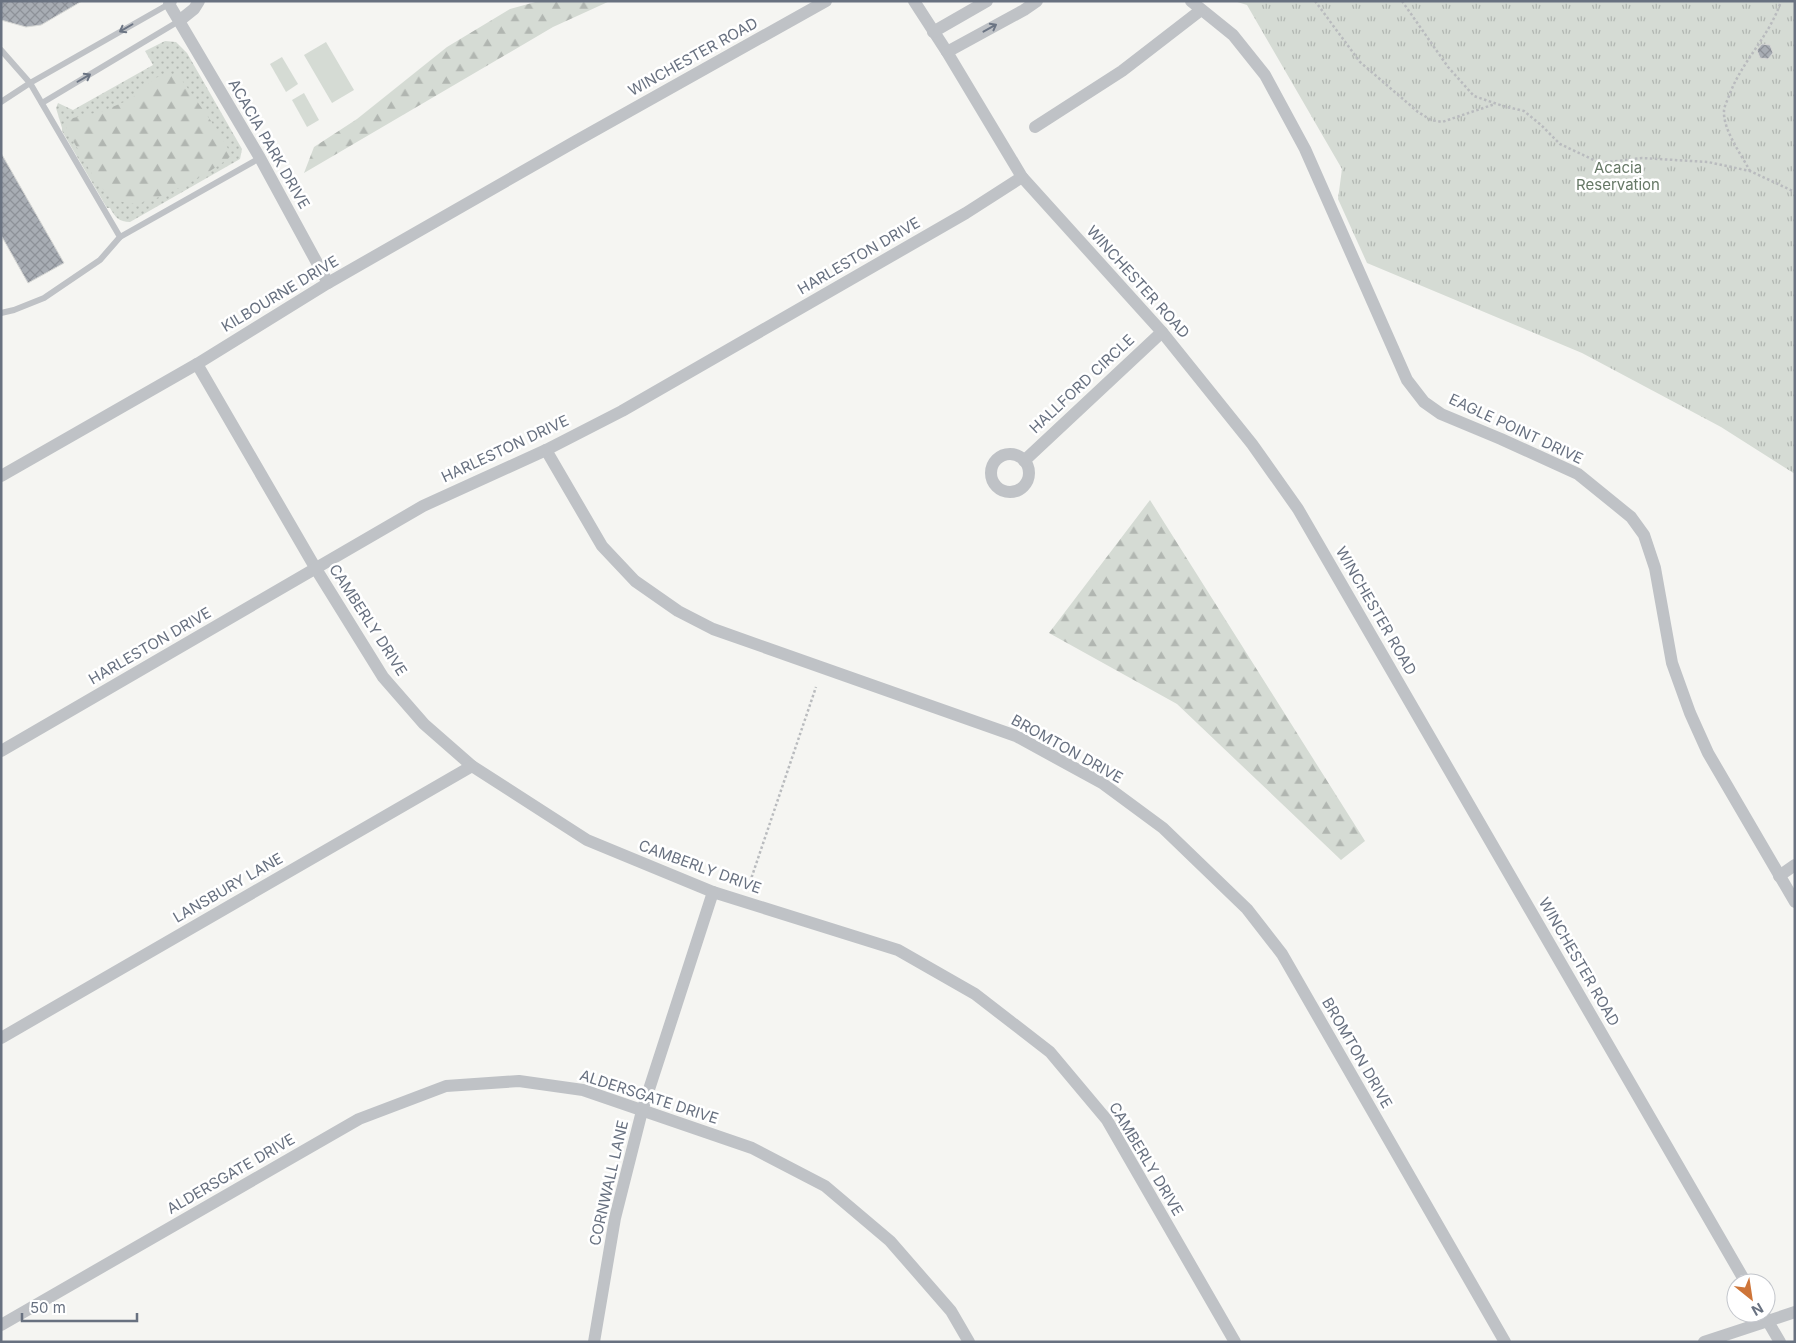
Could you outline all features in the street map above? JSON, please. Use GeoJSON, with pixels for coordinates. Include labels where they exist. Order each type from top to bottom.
{"type":"FeatureCollection","features":[{"type":"Feature","properties":{"kind":"street"},"geometry":{"type":"LineString","coordinates":[[179,21],[199,1]]}},
{"type":"Feature","properties":{"kind":"street","name":"WINCHESTER ROAD"},"geometry":{"type":"LineString","coordinates":[[576,141],[826,1]]}},
{"type":"Feature","properties":{"kind":"street","name":"WINCHESTER ROAD"},"geometry":{"type":"LineString","coordinates":[[914,1],[1022,177],[1162,332],[1252,444],[1298,509],[1740,1273]]}},
{"type":"Feature","properties":{"kind":"street"},"geometry":{"type":"LineString","coordinates":[[933,32],[987,1]]}},
{"type":"Feature","properties":{"kind":"street"},"geometry":{"type":"LineString","coordinates":[[947,52],[1037,1]]}},
{"type":"Feature","properties":{"kind":"street","name":"EAGLE POINT DRIVE"},"geometry":{"type":"LineString","coordinates":[[1191,1],[1233,35],[1269,82],[1305,149],[1407,380],[1424,402],[1441,414],[1578,474],[1631,517],[1644,535],[1655,568],[1672,663],[1690,713],[1708,753],[1795,902]]}},
{"type":"Feature","properties":{"kind":"street","name":"ACACIA PARK DRIVE"},"geometry":{"type":"LineString","coordinates":[[170,2],[179,21],[260,158],[328,283]]}},
{"type":"Feature","properties":{"kind":"street"},"geometry":{"type":"LineString","coordinates":[[1035,127],[1122,71],[1201,10]]}},
{"type":"Feature","properties":{"kind":"street","name":"KILBOURNE DRIVE"},"geometry":{"type":"LineString","coordinates":[[1,476],[197,364],[328,283],[576,141]]}},
{"type":"Feature","properties":{"kind":"street","name":"HARLESTON DRIVE"},"geometry":{"type":"LineString","coordinates":[[1,751],[423,506],[546,450],[622,411],[966,213],[1022,177]]}},
{"type":"Feature","properties":{"kind":"street","name":"HALLFORD CIRCLE"},"geometry":{"type":"LineString","coordinates":[[1024,461],[1162,332]]}},
{"type":"Feature","properties":{"kind":"street","name":"CAMBERLY DRIVE"},"geometry":{"type":"LineString","coordinates":[[197,364],[316,569],[383,677],[424,724],[472,766],[587,840],[713,892],[898,950],[975,994],[1050,1052],[1107,1120],[1235,1342]]}},
{"type":"Feature","properties":{"kind":"street","name":"BROMTON DRIVE"},"geometry":{"type":"LineString","coordinates":[[546,450],[602,546],[635,581],[678,611],[713,629],[1016,736],[1102,783],[1163,828],[1246,909],[1282,954],[1505,1342]]}},
{"type":"Feature","properties":{"kind":"street","name":"LANSBURY LANE"},"geometry":{"type":"LineString","coordinates":[[1,1038],[472,766]]}},
{"type":"Feature","properties":{"kind":"street"},"geometry":{"type":"LineString","coordinates":[[1780,876],[1795,865]]}},
{"type":"Feature","properties":{"kind":"street","name":"CORNWALL LANE"},"geometry":{"type":"LineString","coordinates":[[594,1342],[615,1218],[642,1111],[713,892]]}},
{"type":"Feature","properties":{"kind":"street","name":"ALDERSGATE DRIVE"},"geometry":{"type":"LineString","coordinates":[[1,1325],[359,1119],[446,1086],[519,1081],[583,1090],[752,1148],[824,1186],[890,1241],[951,1311],[969,1342]]}},
{"type":"Feature","properties":{"kind":"street"},"geometry":{"type":"LineString","coordinates":[[1776,1315],[1795,1312]]}},
{"type":"Feature","properties":{"kind":"street"},"geometry":{"type":"LineString","coordinates":[[1704,1342],[1750,1323]]}},
{"type":"Feature","properties":{"kind":"street"},"geometry":{"type":"LineString","coordinates":[[1769,1323],[1780,1342]]}},
{"type":"Feature","properties":{"kind":"lane"},"geometry":{"type":"LineString","coordinates":[[1,102],[30,83],[170,2]]}},
{"type":"Feature","properties":{"kind":"lane"},"geometry":{"type":"LineString","coordinates":[[42,103],[179,21]]}},
{"type":"Feature","properties":{"kind":"lane"},"geometry":{"type":"LineString","coordinates":[[1,50],[30,83],[120,236]]}},
{"type":"Feature","properties":{"kind":"lane"},"geometry":{"type":"LineString","coordinates":[[1,312],[14,310],[44,298],[100,260],[120,236],[260,158]]}},
{"type":"Feature","properties":{"kind":"path"},"geometry":{"type":"LineString","coordinates":[[1315,1],[1360,62],[1430,120],[1442,122],[1496,104]]}},
{"type":"Feature","properties":{"kind":"path"},"geometry":{"type":"LineString","coordinates":[[1402,1],[1448,67],[1474,96],[1524,111],[1541,124],[1560,144],[1600,163],[1642,158],[1708,162],[1750,171],[1795,192]]}},
{"type":"Feature","properties":{"kind":"path"},"geometry":{"type":"LineString","coordinates":[[1750,171],[1728,132],[1724,110],[1732,87],[1767,30],[1781,1]]}},
{"type":"Feature","properties":{"kind":"path"},"geometry":{"type":"LineString","coordinates":[[750,882],[816,687]]}},
{"type":"Feature","properties":{"kind":"green space"},"geometry":{"type":"Polygon","coordinates":[[[539,1],[610,1],[553,27],[304,173],[314,147],[357,119],[447,47],[510,9],[539,1]]]}},
{"type":"Feature","properties":{"kind":"green space","name":"Acacia Reservation"},"geometry":{"type":"Polygon","coordinates":[[[1234,1],[1795,1],[1795,474],[1721,427],[1582,353],[1367,263],[1338,199],[1342,169],[1247,5],[1234,1]]]}},
{"type":"Feature","properties":{"kind":"green space"},"geometry":{"type":"Polygon","coordinates":[[[165,41],[176,42],[187,53],[242,149],[240,159],[130,222],[123,221],[110,208],[107,208],[62,131],[56,108],[58,103],[73,110],[153,65],[145,51],[165,41]]]}},
{"type":"Feature","properties":{"kind":"green space"},"geometry":{"type":"Polygon","coordinates":[[[326,42],[354,90],[332,103],[304,55],[326,42]]]}},
{"type":"Feature","properties":{"kind":"green space"},"geometry":{"type":"Polygon","coordinates":[[[282,57],[298,84],[286,92],[270,64],[282,57]]]}},
{"type":"Feature","properties":{"kind":"green space"},"geometry":{"type":"Polygon","coordinates":[[[169,73],[179,76],[211,121],[232,155],[202,176],[163,196],[137,204],[117,200],[111,197],[98,183],[68,133],[65,124],[73,118],[103,111],[131,99],[155,78],[169,73]]]}},
{"type":"Feature","properties":{"kind":"green space"},"geometry":{"type":"Polygon","coordinates":[[[304,93],[319,120],[307,127],[292,100],[304,93]]]}},
{"type":"Feature","properties":{"kind":"green space"},"geometry":{"type":"Polygon","coordinates":[[[1150,500],[1365,841],[1341,860],[1177,704],[1049,633],[1150,500]]]}},
{"type":"Feature","properties":{"kind":"building"},"geometry":{"type":"Polygon","coordinates":[[[1,1],[82,1],[41,25],[26,27],[1,20],[1,1]]]}},
{"type":"Feature","properties":{"kind":"building"},"geometry":{"type":"Polygon","coordinates":[[[1762,44],[1770,45],[1773,53],[1768,59],[1760,58],[1757,50],[1762,44]]]}},
{"type":"Feature","properties":{"kind":"building"},"geometry":{"type":"Polygon","coordinates":[[[1,153],[64,263],[28,283],[1,235],[1,153]]]}}]}
